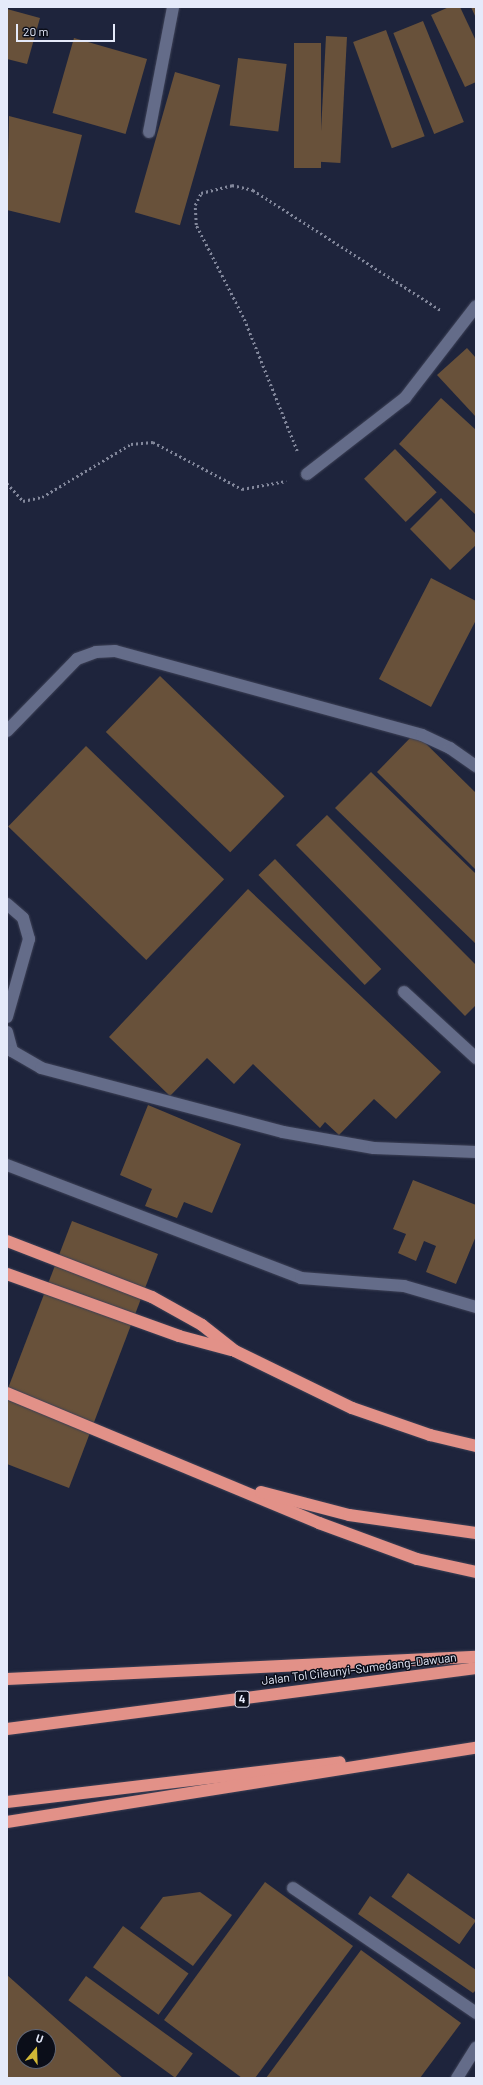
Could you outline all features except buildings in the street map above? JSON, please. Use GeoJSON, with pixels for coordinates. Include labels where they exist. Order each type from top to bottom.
{"type":"FeatureCollection","features":[{"type":"Feature","properties":{"kind":"highway"},"geometry":{"type":"LineString","coordinates":[[7,1241],[152,1297],[202,1325],[235,1351]]}},
{"type":"Feature","properties":{"kind":"highway"},"geometry":{"type":"LineString","coordinates":[[7,1274],[179,1336],[235,1351],[352,1408],[430,1435],[475,1446]]}},
{"type":"Feature","properties":{"kind":"highway"},"geometry":{"type":"LineString","coordinates":[[7,1392],[319,1523],[417,1560],[476,1572]]}},
{"type":"Feature","properties":{"kind":"highway"},"geometry":{"type":"LineString","coordinates":[[212,1478],[349,1515],[476,1533]]}},
{"type":"Feature","properties":{"kind":"highway"},"geometry":{"type":"LineString","coordinates":[[7,1679],[476,1657]]}},
{"type":"Feature","properties":{"kind":"highway","name":"Jalan Tol Cileunyi–Sumedang–Dawuan"},"geometry":{"type":"LineString","coordinates":[[7,1729],[476,1668]]}},
{"type":"Feature","properties":{"kind":"highway"},"geometry":{"type":"LineString","coordinates":[[7,1802],[476,1747]]}},
{"type":"Feature","properties":{"kind":"highway"},"geometry":{"type":"LineString","coordinates":[[7,1822],[476,1747]]}},
{"type":"Feature","properties":{"kind":"street"},"geometry":{"type":"LineString","coordinates":[[149,132],[153,100],[173,7]]}},
{"type":"Feature","properties":{"kind":"street"},"geometry":{"type":"LineString","coordinates":[[307,474],[405,398],[476,306]]}},
{"type":"Feature","properties":{"kind":"street"},"geometry":{"type":"LineString","coordinates":[[7,731],[77,658],[96,652],[115,651],[422,735],[450,748],[476,766]]}},
{"type":"Feature","properties":{"kind":"street"},"geometry":{"type":"LineString","coordinates":[[7,904],[23,918],[29,940],[7,1017]]}},
{"type":"Feature","properties":{"kind":"street"},"geometry":{"type":"LineString","coordinates":[[404,992],[473,1049]]}},
{"type":"Feature","properties":{"kind":"street"},"geometry":{"type":"LineString","coordinates":[[7,1032],[12,1051],[41,1068],[283,1132],[374,1148],[476,1152]]}},
{"type":"Feature","properties":{"kind":"street"},"geometry":{"type":"LineString","coordinates":[[7,1165],[301,1278],[404,1286],[476,1307]]}},
{"type":"Feature","properties":{"kind":"street"},"geometry":{"type":"LineString","coordinates":[[293,1888],[476,2013]]}},
{"type":"Feature","properties":{"kind":"street"},"geometry":{"type":"LineString","coordinates":[[457,2078],[476,2048]]}},
{"type":"Feature","properties":{"kind":"path"},"geometry":{"type":"LineString","coordinates":[[7,484],[23,501],[42,497],[131,444],[153,442],[242,488],[284,481],[307,474],[244,317],[196,225],[195,205],[201,193],[232,185],[253,190],[462,324]]}}]}
